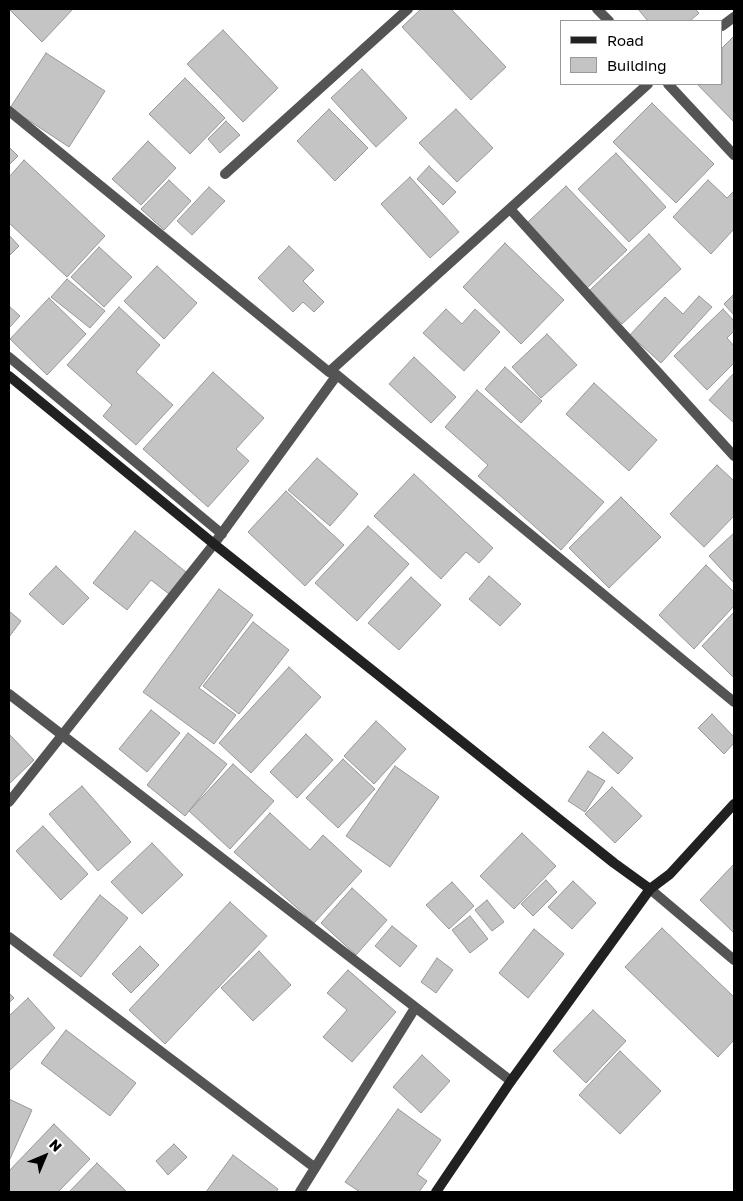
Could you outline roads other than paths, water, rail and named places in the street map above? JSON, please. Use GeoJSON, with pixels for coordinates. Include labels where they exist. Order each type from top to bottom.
{"type":"FeatureCollection","features":[{"type":"Feature","properties":{"kind":"street"},"geometry":{"type":"LineString","coordinates":[[225,174],[408,9]]}},
{"type":"Feature","properties":{"kind":"street"},"geometry":{"type":"LineString","coordinates":[[597,9],[607,20]]}},
{"type":"Feature","properties":{"kind":"street"},"geometry":{"type":"LineString","coordinates":[[723,25],[734,16]]}},
{"type":"Feature","properties":{"kind":"street"},"geometry":{"type":"LineString","coordinates":[[9,802],[222,534],[333,373],[647,85]]}},
{"type":"Feature","properties":{"kind":"street"},"geometry":{"type":"LineString","coordinates":[[669,85],[734,155]]}},
{"type":"Feature","properties":{"kind":"street"},"geometry":{"type":"LineString","coordinates":[[9,112],[333,373],[734,702]]}},
{"type":"Feature","properties":{"kind":"street"},"geometry":{"type":"LineString","coordinates":[[510,209],[734,456]]}},
{"type":"Feature","properties":{"kind":"street"},"geometry":{"type":"LineString","coordinates":[[9,357],[222,534]]}},
{"type":"Feature","properties":{"kind":"street"},"geometry":{"type":"LineString","coordinates":[[9,376],[214,544],[614,863],[650,889],[734,960]]}},
{"type":"Feature","properties":{"kind":"street"},"geometry":{"type":"LineString","coordinates":[[9,694],[511,1081]]}},
{"type":"Feature","properties":{"kind":"street"},"geometry":{"type":"LineString","coordinates":[[436,1192],[511,1081],[650,889],[670,874],[734,804]]}},
{"type":"Feature","properties":{"kind":"street"},"geometry":{"type":"LineString","coordinates":[[9,937],[314,1167]]}},
{"type":"Feature","properties":{"kind":"street"},"geometry":{"type":"LineString","coordinates":[[300,1192],[416,1008]]}}]}
